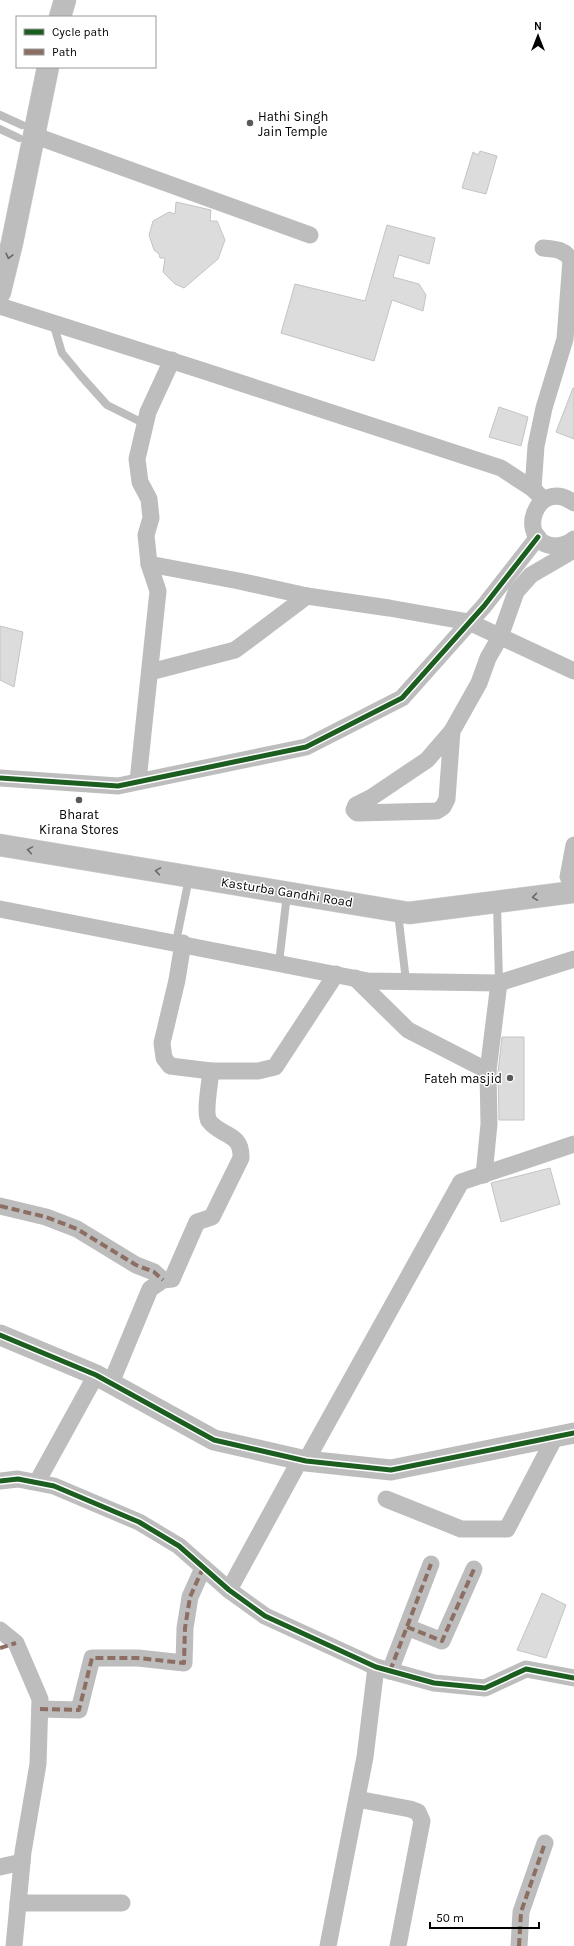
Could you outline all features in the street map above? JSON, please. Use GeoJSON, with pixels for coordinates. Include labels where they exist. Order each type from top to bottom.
{"type":"FeatureCollection","features":[{"type":"Feature","properties":{"kind":"main road"},"geometry":{"type":"LineString","coordinates":[[46,16],[50,0]]}},
{"type":"Feature","properties":{"kind":"main road"},"geometry":{"type":"LineString","coordinates":[[60,16],[65,0]]}},
{"type":"Feature","properties":{"kind":"main road"},"geometry":{"type":"LineString","coordinates":[[0,236],[19,132],[35,68]]}},
{"type":"Feature","properties":{"kind":"main road"},"geometry":{"type":"LineString","coordinates":[[0,292],[12,243],[19,132],[48,68]]}},
{"type":"Feature","properties":{"kind":"main road","name":"Kasturba Gandhi Road"},"geometry":{"type":"LineString","coordinates":[[0,830],[410,898],[572,882]]}},
{"type":"Feature","properties":{"kind":"main road","name":"Kasturba Gandhi Road"},"geometry":{"type":"LineString","coordinates":[[0,845],[409,912],[497,902],[572,882]]}},
{"type":"Feature","properties":{"kind":"street"},"geometry":{"type":"LineString","coordinates":[[19,132],[310,235]]}},
{"type":"Feature","properties":{"kind":"street"},"geometry":{"type":"LineString","coordinates":[[543,248],[558,249],[567,254],[571,260],[565,339],[544,408],[536,446],[539,495],[533,513],[532,522],[538,537],[551,545],[566,545],[574,543]]}},
{"type":"Feature","properties":{"kind":"street"},"geometry":{"type":"LineString","coordinates":[[0,306],[172,360],[502,468],[539,495],[552,497],[560,496],[574,503]]}},
{"type":"Feature","properties":{"kind":"street"},"geometry":{"type":"LineString","coordinates":[[138,781],[158,591],[149,564],[146,535],[151,518],[149,499],[140,482],[137,459],[148,412],[172,360]]}},
{"type":"Feature","properties":{"kind":"street"},"geometry":{"type":"LineString","coordinates":[[0,778],[118,786],[306,747],[402,698],[470,622],[538,537]]}},
{"type":"Feature","properties":{"kind":"street"},"geometry":{"type":"LineString","coordinates":[[452,731],[447,799],[443,807],[438,811],[357,813],[354,810],[356,805],[372,797],[427,760],[452,731],[479,684],[488,658],[500,637],[516,592],[531,574],[574,543]]}},
{"type":"Feature","properties":{"kind":"street"},"geometry":{"type":"LineString","coordinates":[[149,564],[239,581],[307,596],[470,622],[574,671]]}},
{"type":"Feature","properties":{"kind":"street"},"geometry":{"type":"LineString","coordinates":[[150,672],[235,650],[307,596]]}},
{"type":"Feature","properties":{"kind":"street"},"geometry":{"type":"LineString","coordinates":[[572,882],[574,845]]}},
{"type":"Feature","properties":{"kind":"street"},"geometry":{"type":"LineString","coordinates":[[0,908],[368,981],[499,983],[574,959]]}},
{"type":"Feature","properties":{"kind":"street"},"geometry":{"type":"LineString","coordinates":[[179,943],[177,980],[162,1043],[164,1058],[170,1066],[210,1071],[258,1070],[275,1067],[336,974]]}},
{"type":"Feature","properties":{"kind":"street"},"geometry":{"type":"LineString","coordinates":[[355,978],[408,1030],[488,1071]]}},
{"type":"Feature","properties":{"kind":"street"},"geometry":{"type":"LineString","coordinates":[[484,1175],[489,1124],[488,1071],[499,983]]}},
{"type":"Feature","properties":{"kind":"street"},"geometry":{"type":"LineString","coordinates":[[37,1482],[103,1379],[150,1289],[163,1280],[172,1279],[197,1222],[212,1217],[241,1158],[241,1149],[235,1139],[209,1120],[207,1113],[210,1071]]}},
{"type":"Feature","properties":{"kind":"street"},"geometry":{"type":"LineString","coordinates":[[229,1590],[461,1182],[574,1144]]}},
{"type":"Feature","properties":{"kind":"street"},"geometry":{"type":"LineString","coordinates":[[0,1206],[46,1217],[78,1229],[136,1265],[154,1272],[163,1280]]}},
{"type":"Feature","properties":{"kind":"street"},"geometry":{"type":"LineString","coordinates":[[0,1335],[103,1379],[214,1440],[303,1460],[391,1470],[565,1435]]}},
{"type":"Feature","properties":{"kind":"street"},"geometry":{"type":"LineString","coordinates":[[386,1499],[460,1529],[507,1529],[565,1435]]}},
{"type":"Feature","properties":{"kind":"street"},"geometry":{"type":"LineString","coordinates":[[0,1481],[18,1479],[54,1486],[139,1522],[179,1546],[229,1590],[265,1616],[383,1669],[434,1683],[485,1688],[526,1669],[574,1678]]}},
{"type":"Feature","properties":{"kind":"street"},"geometry":{"type":"LineString","coordinates":[[328,1946],[383,1669],[407,1628],[431,1564]]}},
{"type":"Feature","properties":{"kind":"street"},"geometry":{"type":"LineString","coordinates":[[40,1709],[79,1710],[92,1658],[138,1658],[184,1663],[185,1628],[190,1597],[203,1568]]}},
{"type":"Feature","properties":{"kind":"street"},"geometry":{"type":"LineString","coordinates":[[407,1628],[442,1641],[474,1570]]}},
{"type":"Feature","properties":{"kind":"street"},"geometry":{"type":"LineString","coordinates":[[0,1630],[40,1700],[38,1764],[22,1862],[14,1946]]}},
{"type":"Feature","properties":{"kind":"street"},"geometry":{"type":"LineString","coordinates":[[357,1799],[410,1809],[418,1812],[422,1820],[398,1946]]}},
{"type":"Feature","properties":{"kind":"street"},"geometry":{"type":"LineString","coordinates":[[519,1946],[521,1912],[545,1843]]}},
{"type":"Feature","properties":{"kind":"street"},"geometry":{"type":"LineString","coordinates":[[0,1867],[22,1862]]}},
{"type":"Feature","properties":{"kind":"street"},"geometry":{"type":"LineString","coordinates":[[18,1903],[122,1903]]}},
{"type":"Feature","properties":{"kind":"lane"},"geometry":{"type":"LineString","coordinates":[[0,115],[19,132]]}},
{"type":"Feature","properties":{"kind":"lane"},"geometry":{"type":"LineString","coordinates":[[53,323],[62,353],[107,405],[146,424]]}},
{"type":"Feature","properties":{"kind":"lane"},"geometry":{"type":"LineString","coordinates":[[179,943],[189,876]]}},
{"type":"Feature","properties":{"kind":"lane"},"geometry":{"type":"LineString","coordinates":[[279,963],[288,892]]}},
{"type":"Feature","properties":{"kind":"lane"},"geometry":{"type":"LineString","coordinates":[[497,902],[499,983]]}},
{"type":"Feature","properties":{"kind":"lane"},"geometry":{"type":"LineString","coordinates":[[398,911],[406,981]]}},
{"type":"Feature","properties":{"kind":"building"},"geometry":{"type":"Polygon","coordinates":[[[480,151],[497,156],[486,194],[462,188],[473,152],[478,155],[480,151]]]}},
{"type":"Feature","properties":{"kind":"building"},"geometry":{"type":"Polygon","coordinates":[[[176,202],[211,210],[210,221],[217,221],[225,240],[218,259],[184,288],[175,284],[163,272],[165,258],[160,258],[159,254],[154,250],[149,235],[153,221],[169,212],[175,214],[176,202]]]}},
{"type":"Feature","properties":{"kind":"building"},"geometry":{"type":"Polygon","coordinates":[[[387,225],[435,238],[429,264],[399,255],[393,277],[419,284],[426,295],[423,311],[392,300],[374,361],[281,333],[295,284],[365,301],[387,225]]]}},
{"type":"Feature","properties":{"kind":"building"},"geometry":{"type":"Polygon","coordinates":[[[574,388],[574,439],[556,432],[574,388]]]}},
{"type":"Feature","properties":{"kind":"building"},"geometry":{"type":"Polygon","coordinates":[[[499,407],[528,417],[521,446],[489,437],[499,407]]]}},
{"type":"Feature","properties":{"kind":"building"},"geometry":{"type":"Polygon","coordinates":[[[0,626],[23,632],[14,687],[0,680],[0,626]]]}},
{"type":"Feature","properties":{"kind":"building","name":"Fateh masjid"},"geometry":{"type":"Polygon","coordinates":[[[502,1037],[524,1037],[524,1120],[499,1120],[498,1072],[502,1037]]]}},
{"type":"Feature","properties":{"kind":"building"},"geometry":{"type":"Polygon","coordinates":[[[550,1168],[560,1204],[501,1222],[491,1183],[550,1168]]]}},
{"type":"Feature","properties":{"kind":"building"},"geometry":{"type":"Polygon","coordinates":[[[542,1593],[566,1605],[546,1658],[517,1650],[542,1593]]]}},
{"type":"Feature","properties":{"kind":"marked path"},"geometry":{"type":"LineString","coordinates":[[0,1206],[46,1217],[77,1229],[136,1265],[154,1272],[163,1280]]}},
{"type":"Feature","properties":{"kind":"marked path"},"geometry":{"type":"LineString","coordinates":[[390,1671],[431,1564]]}},
{"type":"Feature","properties":{"kind":"marked path"},"geometry":{"type":"LineString","coordinates":[[40,1709],[79,1710],[92,1658],[138,1658],[184,1663],[185,1628],[190,1597],[203,1568]]}},
{"type":"Feature","properties":{"kind":"marked path"},"geometry":{"type":"LineString","coordinates":[[407,1627],[442,1641],[474,1569]]}},
{"type":"Feature","properties":{"kind":"marked path"},"geometry":{"type":"LineString","coordinates":[[0,1648],[16,1643]]}},
{"type":"Feature","properties":{"kind":"marked path"},"geometry":{"type":"LineString","coordinates":[[519,1946],[521,1912],[545,1843]]}},
{"type":"Feature","properties":{"kind":"cycle path"},"geometry":{"type":"LineString","coordinates":[[0,778],[118,786],[306,747],[402,698],[484,606],[538,537]]}},
{"type":"Feature","properties":{"kind":"cycle path"},"geometry":{"type":"LineString","coordinates":[[0,1335],[96,1375],[214,1440],[306,1461],[391,1470],[574,1433]]}},
{"type":"Feature","properties":{"kind":"cycle path"},"geometry":{"type":"LineString","coordinates":[[0,1481],[18,1479],[54,1486],[139,1522],[179,1546],[229,1590],[265,1616],[376,1667],[434,1683],[485,1688],[526,1669],[574,1678]]}},
{"type":"Feature","properties":{"kind":"place","name":"Hathi Singh Jain Temple"},"geometry":{"type":"Point","coordinates":[250,123]}},
{"type":"Feature","properties":{"kind":"place","name":"Bharat Kirana Stores"},"geometry":{"type":"Point","coordinates":[79,800]}},
{"type":"Feature","properties":{"kind":"place","name":"Fateh masjid"},"geometry":{"type":"Point","coordinates":[510,1078]}}]}
